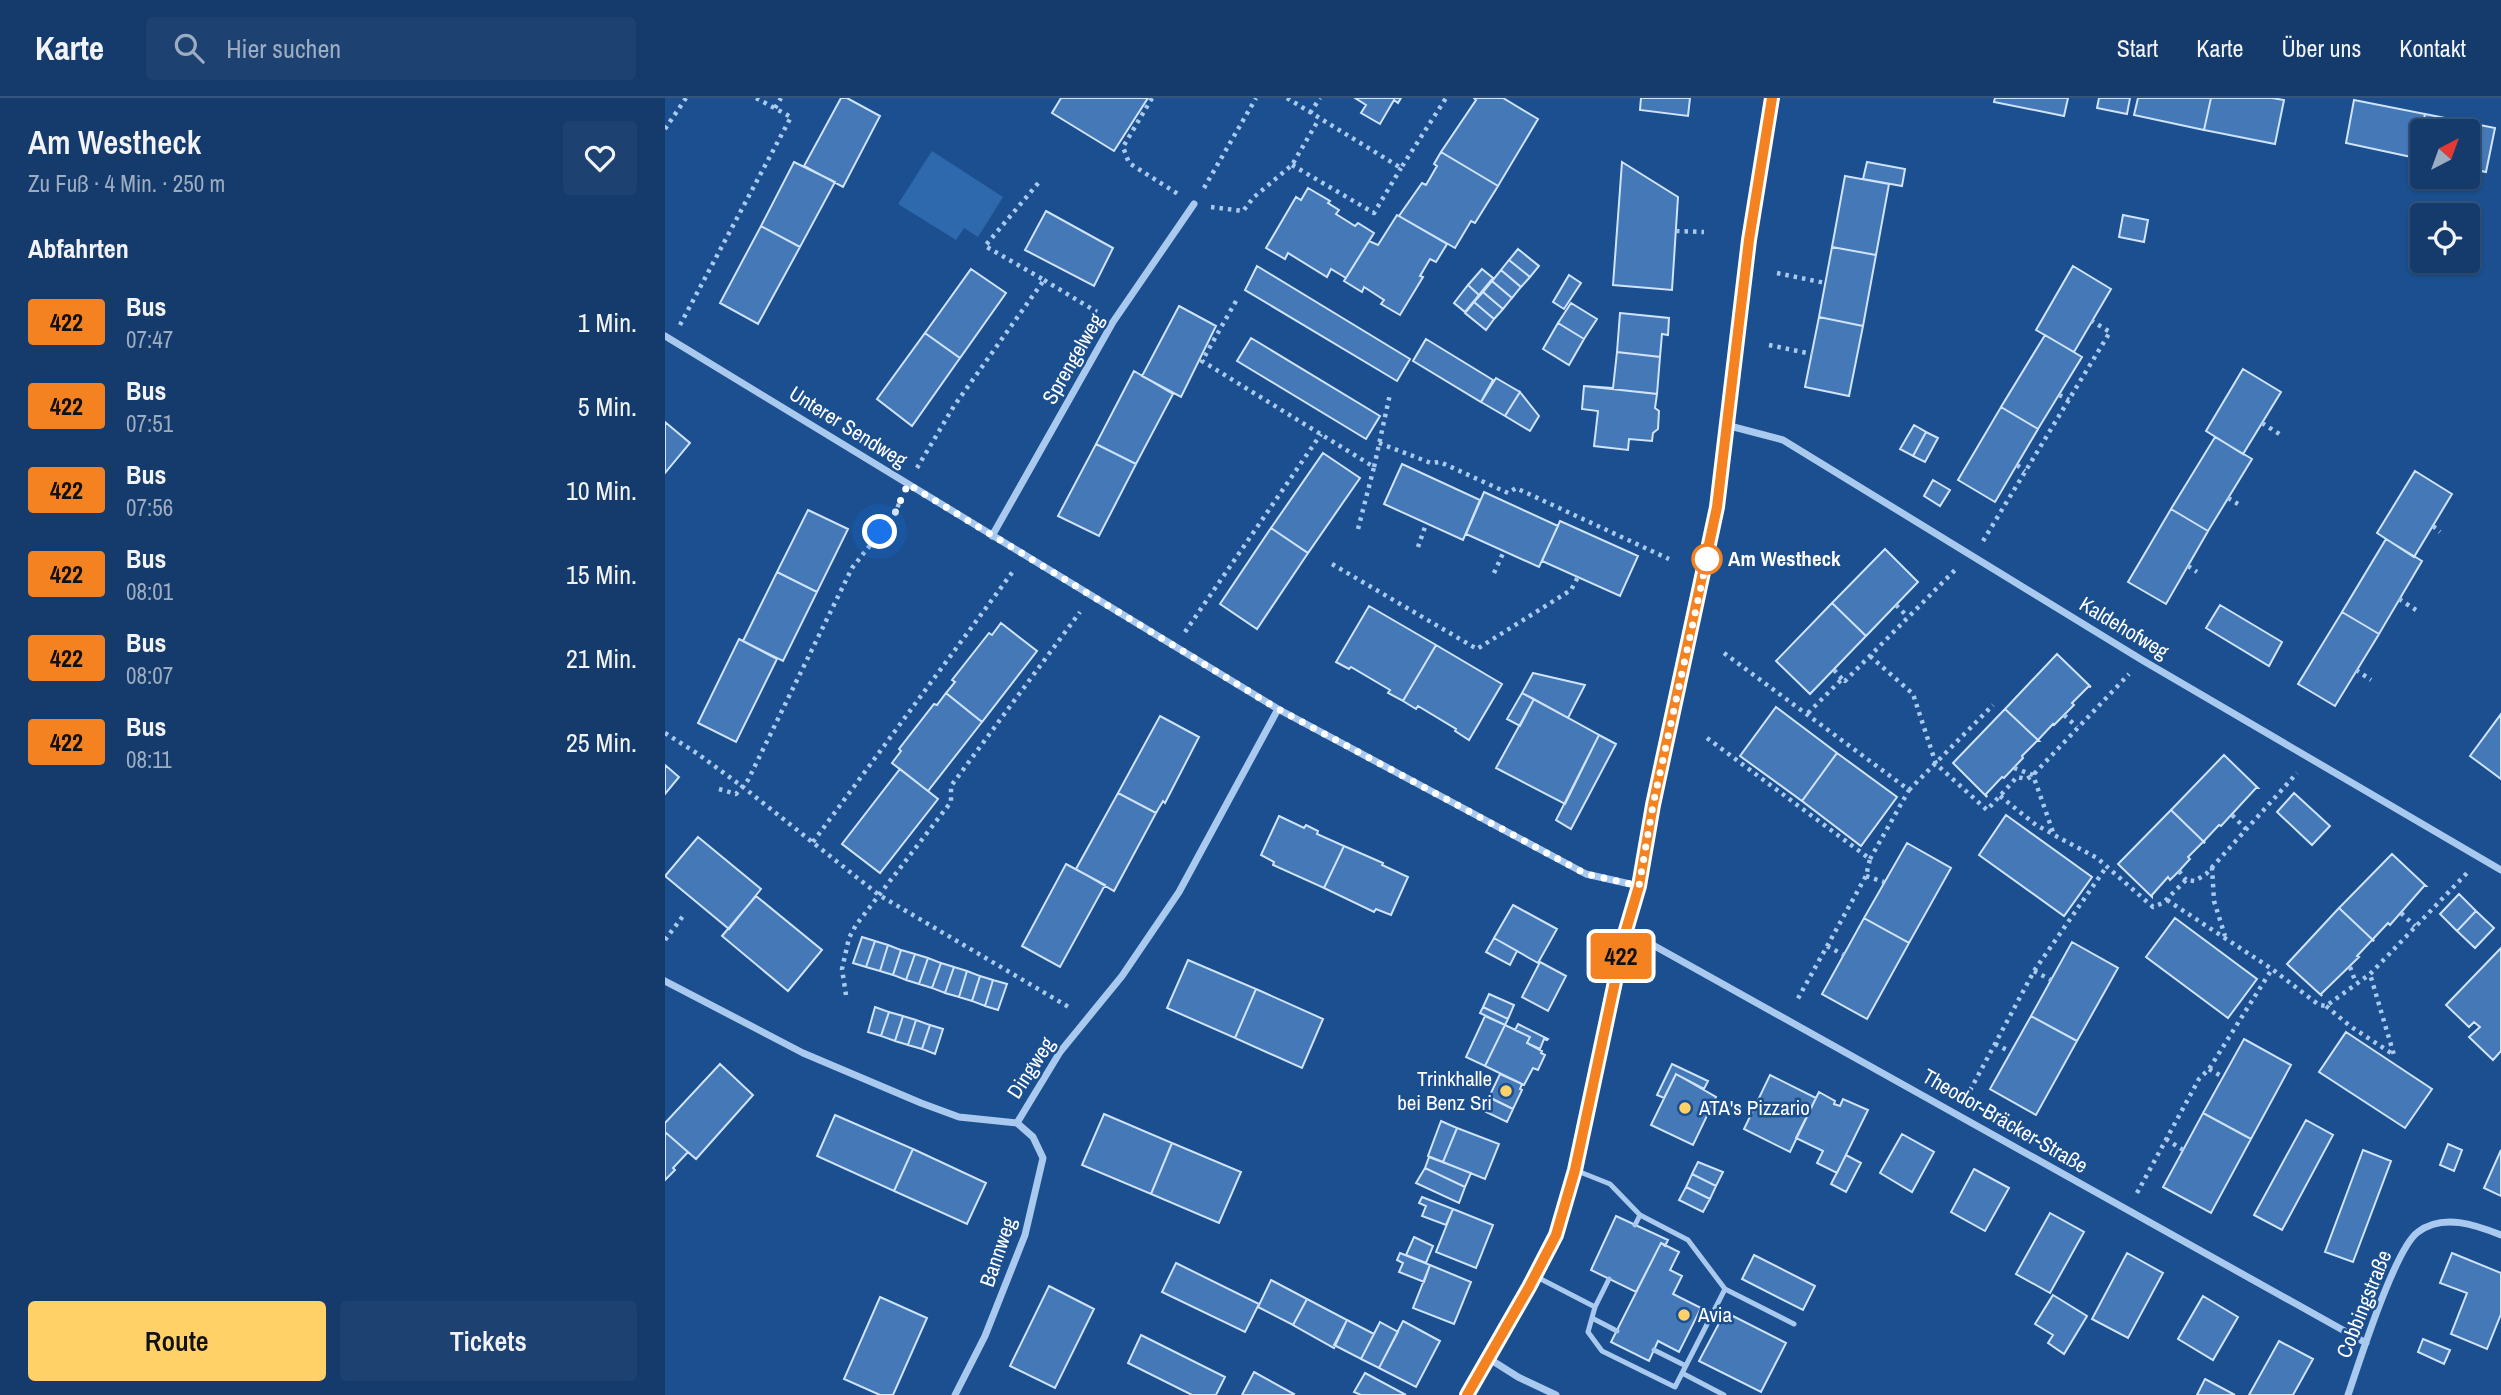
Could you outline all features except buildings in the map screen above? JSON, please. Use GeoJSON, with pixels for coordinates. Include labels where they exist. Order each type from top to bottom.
{"type":"FeatureCollection","features":[{"type":"Feature","properties":{"kind":"street"},"geometry":{"type":"LineString","coordinates":[[1467,1395],[1556,1235],[1575,1170],[1626,930],[1639,886],[1653,805],[1717,507],[1749,240],[1772,98]]}},
{"type":"Feature","properties":{"kind":"street","name":"Sprengelweg"},"geometry":{"type":"LineString","coordinates":[[992,536],[1113,322],[1194,204]]}},
{"type":"Feature","properties":{"kind":"street","name":"Unterer Sendweg"},"geometry":{"type":"LineString","coordinates":[[669,338],[1278,709],[1586,874],[1639,886]]}},
{"type":"Feature","properties":{"kind":"street","name":"Kaldehofweg"},"geometry":{"type":"LineString","coordinates":[[1726,425],[1783,440],[2142,660],[2501,870]]}},
{"type":"Feature","properties":{"kind":"street","name":"Dingweg"},"geometry":{"type":"LineString","coordinates":[[665,981],[803,1053],[921,1103],[959,1117],[1017,1123],[1060,1052],[1122,975],[1179,892],[1278,709]]}},
{"type":"Feature","properties":{"kind":"street","name":"Theodor-Bräcker-Straße"},"geometry":{"type":"LineString","coordinates":[[1626,930],[2366,1343]]}},
{"type":"Feature","properties":{"kind":"street","name":"Bannweg"},"geometry":{"type":"LineString","coordinates":[[955,1395],[985,1336],[1025,1235],[1043,1158],[1034,1137],[1017,1123]]}},
{"type":"Feature","properties":{"kind":"street","name":"Cobbingstraße"},"geometry":{"type":"LineString","coordinates":[[2348,1395],[2403,1251],[2419,1231],[2447,1221],[2477,1226],[2501,1236]]}},
{"type":"Feature","properties":{"kind":"street"},"geometry":{"type":"LineString","coordinates":[[1488,1358],[1518,1377],[1556,1395]]}},
{"type":"Feature","properties":{"kind":"lane"},"geometry":{"type":"LineString","coordinates":[[1575,1170],[1610,1184],[1640,1215],[1688,1240],[1725,1289],[1794,1324]]}},
{"type":"Feature","properties":{"kind":"lane"},"geometry":{"type":"LineString","coordinates":[[1635,1225],[1640,1215]]}},
{"type":"Feature","properties":{"kind":"lane"},"geometry":{"type":"LineString","coordinates":[[1535,1276],[1595,1307]]}},
{"type":"Feature","properties":{"kind":"lane"},"geometry":{"type":"LineString","coordinates":[[1609,1279],[1595,1307],[1588,1332],[1602,1351],[1675,1387],[1725,1289]]}},
{"type":"Feature","properties":{"kind":"lane"},"geometry":{"type":"LineString","coordinates":[[1592,1318],[1617,1331]]}},
{"type":"Feature","properties":{"kind":"lane"},"geometry":{"type":"LineString","coordinates":[[1654,1350],[1686,1366]]}},
{"type":"Feature","properties":{"kind":"lane"},"geometry":{"type":"LineString","coordinates":[[1682,1373],[1724,1395]]}},
{"type":"Feature","properties":{"kind":"path"},"geometry":{"type":"LineString","coordinates":[[665,129],[687,98]]}},
{"type":"Feature","properties":{"kind":"path"},"geometry":{"type":"LineString","coordinates":[[669,338],[791,117],[756,98]]}},
{"type":"Feature","properties":{"kind":"path"},"geometry":{"type":"LineString","coordinates":[[775,108],[781,98]]}},
{"type":"Feature","properties":{"kind":"path"},"geometry":{"type":"LineString","coordinates":[[1152,98],[1123,147],[1129,163],[1194,204],[1243,211],[1254,197],[1292,165],[1319,118]]}},
{"type":"Feature","properties":{"kind":"path"},"geometry":{"type":"LineString","coordinates":[[1194,204],[1256,98]]}},
{"type":"Feature","properties":{"kind":"path"},"geometry":{"type":"LineString","coordinates":[[1287,98],[1401,168]]}},
{"type":"Feature","properties":{"kind":"path"},"geometry":{"type":"LineString","coordinates":[[1310,113],[1319,98]]}},
{"type":"Feature","properties":{"kind":"path"},"geometry":{"type":"LineString","coordinates":[[1292,165],[1374,213],[1446,98]]}},
{"type":"Feature","properties":{"kind":"path"},"geometry":{"type":"LineString","coordinates":[[1040,181],[985,246],[1113,322]]}},
{"type":"Feature","properties":{"kind":"path"},"geometry":{"type":"LineString","coordinates":[[1676,231],[1704,232]]}},
{"type":"Feature","properties":{"kind":"path"},"geometry":{"type":"LineString","coordinates":[[1777,273],[1825,283]]}},
{"type":"Feature","properties":{"kind":"path"},"geometry":{"type":"LineString","coordinates":[[719,789],[736,794],[748,780],[852,568],[895,513],[908,484],[954,406],[1044,280]]}},
{"type":"Feature","properties":{"kind":"path"},"geometry":{"type":"LineString","coordinates":[[1236,301],[1202,361],[1374,467]]}},
{"type":"Feature","properties":{"kind":"path"},"geometry":{"type":"LineString","coordinates":[[1834,670],[1846,681],[1971,556],[2110,332],[2092,321]]}},
{"type":"Feature","properties":{"kind":"path"},"geometry":{"type":"LineString","coordinates":[[1769,345],[1812,354]]}},
{"type":"Feature","properties":{"kind":"path"},"geometry":{"type":"LineString","coordinates":[[1357,533],[1390,394]]}},
{"type":"Feature","properties":{"kind":"path"},"geometry":{"type":"LineString","coordinates":[[2059,395],[2069,400]]}},
{"type":"Feature","properties":{"kind":"path"},"geometry":{"type":"LineString","coordinates":[[2262,423],[2281,435]]}},
{"type":"Feature","properties":{"kind":"path"},"geometry":{"type":"LineString","coordinates":[[1175,647],[1321,434]]}},
{"type":"Feature","properties":{"kind":"path"},"geometry":{"type":"LineString","coordinates":[[1379,443],[1431,463],[1440,461],[1508,494],[1516,488],[1669,559]]}},
{"type":"Feature","properties":{"kind":"path"},"geometry":{"type":"LineString","coordinates":[[2017,466],[2025,471]]}},
{"type":"Feature","properties":{"kind":"path"},"geometry":{"type":"LineString","coordinates":[[2228,498],[2238,503]]}},
{"type":"Feature","properties":{"kind":"path"},"geometry":{"type":"LineString","coordinates":[[1418,547],[1426,524]]}},
{"type":"Feature","properties":{"kind":"path"},"geometry":{"type":"LineString","coordinates":[[2433,526],[2440,532]]}},
{"type":"Feature","properties":{"kind":"path"},"geometry":{"type":"LineString","coordinates":[[1494,573],[1504,551]]}},
{"type":"Feature","properties":{"kind":"path"},"geometry":{"type":"LineString","coordinates":[[813,842],[1024,556]]}},
{"type":"Feature","properties":{"kind":"path"},"geometry":{"type":"LineString","coordinates":[[1332,564],[1477,649],[1571,590],[1578,577]]}},
{"type":"Feature","properties":{"kind":"path"},"geometry":{"type":"LineString","coordinates":[[2188,566],[2197,572]]}},
{"type":"Feature","properties":{"kind":"path"},"geometry":{"type":"LineString","coordinates":[[846,995],[842,969],[849,938],[951,802],[951,786],[1091,596]]}},
{"type":"Feature","properties":{"kind":"path"},"geometry":{"type":"LineString","coordinates":[[2399,599],[2416,610]]}},
{"type":"Feature","properties":{"kind":"path"},"geometry":{"type":"LineString","coordinates":[[1896,605],[1908,617]]}},
{"type":"Feature","properties":{"kind":"path"},"geometry":{"type":"LineString","coordinates":[[1724,653],[1909,790]]}},
{"type":"Feature","properties":{"kind":"path"},"geometry":{"type":"LineString","coordinates":[[1870,656],[1913,694],[1936,764],[1987,810],[2017,777],[2027,779],[2033,775],[2142,660]]}},
{"type":"Feature","properties":{"kind":"path"},"geometry":{"type":"LineString","coordinates":[[2356,670],[2371,680]]}},
{"type":"Feature","properties":{"kind":"path"},"geometry":{"type":"LineString","coordinates":[[1808,713],[1842,679]]}},
{"type":"Feature","properties":{"kind":"path"},"geometry":{"type":"LineString","coordinates":[[1787,1018],[1867,876],[1870,859],[1909,790],[1993,705]]}},
{"type":"Feature","properties":{"kind":"path"},"geometry":{"type":"LineString","coordinates":[[2064,715],[2077,727]]}},
{"type":"Feature","properties":{"kind":"path"},"geometry":{"type":"LineString","coordinates":[[665,733],[743,786],[879,895],[1088,1018]]}},
{"type":"Feature","properties":{"kind":"path"},"geometry":{"type":"LineString","coordinates":[[1707,738],[1870,859]]}},
{"type":"Feature","properties":{"kind":"path"},"geometry":{"type":"LineString","coordinates":[[2179,871],[2186,880],[2195,881],[2212,867],[2309,759]]}},
{"type":"Feature","properties":{"kind":"path"},"geometry":{"type":"LineString","coordinates":[[2014,768],[2033,775],[2055,835]]}},
{"type":"Feature","properties":{"kind":"path"},"geometry":{"type":"LineString","coordinates":[[2000,796],[2036,825],[2097,858],[2153,907],[2167,900],[2186,880]]}},
{"type":"Feature","properties":{"kind":"path"},"geometry":{"type":"LineString","coordinates":[[2232,815],[2246,830]]}},
{"type":"Feature","properties":{"kind":"path"},"geometry":{"type":"LineString","coordinates":[[2326,1006],[2370,974],[2481,858]]}},
{"type":"Feature","properties":{"kind":"path"},"geometry":{"type":"LineString","coordinates":[[1957,1114],[2034,971],[2107,866]]}},
{"type":"Feature","properties":{"kind":"path"},"geometry":{"type":"LineString","coordinates":[[2212,867],[2214,901],[2225,937]]}},
{"type":"Feature","properties":{"kind":"path"},"geometry":{"type":"LineString","coordinates":[[1867,876],[1884,882]]}},
{"type":"Feature","properties":{"kind":"path"},"geometry":{"type":"LineString","coordinates":[[2167,900],[2272,969],[2312,1000],[2326,1006],[2350,1026],[2394,1055],[2370,974]]}},
{"type":"Feature","properties":{"kind":"path"},"geometry":{"type":"LineString","coordinates":[[2401,913],[2416,926]]}},
{"type":"Feature","properties":{"kind":"path"},"geometry":{"type":"LineString","coordinates":[[665,940],[683,916]]}},
{"type":"Feature","properties":{"kind":"path"},"geometry":{"type":"LineString","coordinates":[[1827,946],[1844,955]]}},
{"type":"Feature","properties":{"kind":"path"},"geometry":{"type":"LineString","coordinates":[[2350,967],[2356,983]]}},
{"type":"Feature","properties":{"kind":"path"},"geometry":{"type":"LineString","coordinates":[[2127,1211],[2199,1079],[2209,1069],[2272,969]]}},
{"type":"Feature","properties":{"kind":"path"},"geometry":{"type":"LineString","coordinates":[[2034,971],[2051,980]]}},
{"type":"Feature","properties":{"kind":"path"},"geometry":{"type":"LineString","coordinates":[[1996,1044],[2011,1052]]}},
{"type":"Feature","properties":{"kind":"path"},"geometry":{"type":"LineString","coordinates":[[2209,1069],[2223,1077]]}},
{"type":"Feature","properties":{"kind":"path"},"geometry":{"type":"LineString","coordinates":[[2166,1139],[2183,1150]]}},
{"type":"Feature","properties":{"kind":"shaded area"},"geometry":{"type":"Polygon","coordinates":[[[932,151],[1003,197],[978,237],[964,228],[956,240],[898,204],[932,151]]]}},
{"type":"Feature","properties":{"kind":"bus line","name":"422"},"geometry":{"type":"LineString","coordinates":[[1467,1395],[1556,1235],[1575,1170],[1626,930],[1639,886],[1672,712],[1717,507],[1749,240],[1772,98]]}},
{"type":"Feature","properties":{"kind":"place","name":"Am Westheck"},"geometry":{"type":"Point","coordinates":[1707,559]}},
{"type":"Feature","properties":{"kind":"place","name":"Trinkhalle bei Benz Sri"},"geometry":{"type":"Point","coordinates":[1506,1091]}},
{"type":"Feature","properties":{"kind":"place","name":"ATA's Pizzario"},"geometry":{"type":"Point","coordinates":[1685,1108]}},
{"type":"Feature","properties":{"kind":"place","name":"Avia"},"geometry":{"type":"Point","coordinates":[1684,1315]}},
{"type":"Feature","properties":{"kind":"route"},"geometry":{"type":"LineString","coordinates":[[880,532],[895,513],[908,484],[1278,709],[1586,874],[1639,886],[1672,712],[1707,559]]}}]}
